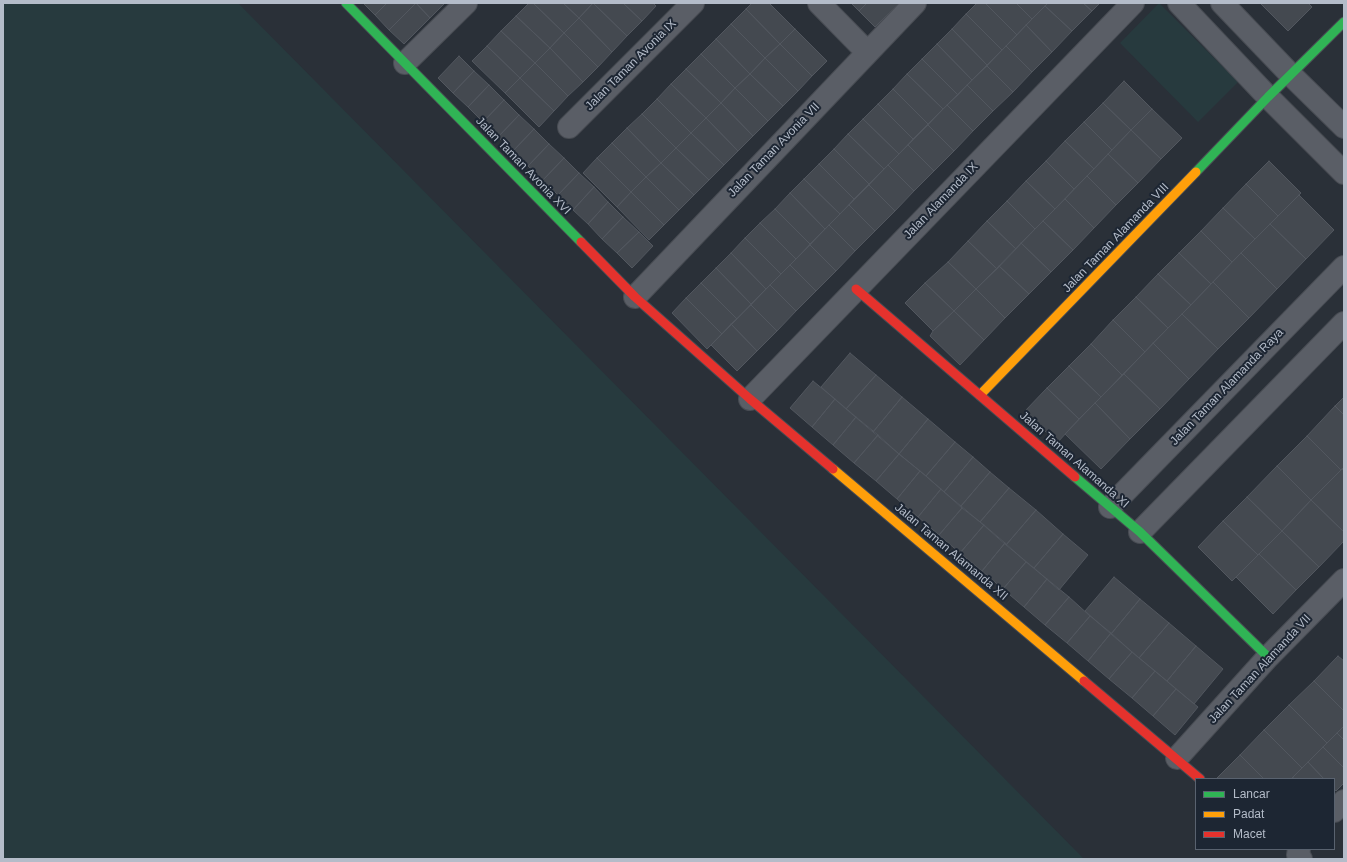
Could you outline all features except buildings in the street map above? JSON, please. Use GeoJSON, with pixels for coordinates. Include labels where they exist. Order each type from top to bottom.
{"type":"FeatureCollection","features":[{"type":"Feature","properties":{"kind":"street","name":"Jalan Taman Avonia XVI"},"geometry":{"type":"LineString","coordinates":[[346,3],[634,297],[687,343]]}},
{"type":"Feature","properties":{"kind":"street"},"geometry":{"type":"LineString","coordinates":[[405,63],[466,3]]}},
{"type":"Feature","properties":{"kind":"street","name":"Jalan Taman Avonia IX"},"geometry":{"type":"LineString","coordinates":[[569,127],[693,3]]}},
{"type":"Feature","properties":{"kind":"street"},"geometry":{"type":"LineString","coordinates":[[819,3],[868,52]]}},
{"type":"Feature","properties":{"kind":"street","name":"Jalan Taman Avonia VII"},"geometry":{"type":"LineString","coordinates":[[634,297],[915,3]]}},
{"type":"Feature","properties":{"kind":"street","name":"Jalan Alamanda IX"},"geometry":{"type":"LineString","coordinates":[[750,399],[1133,3]]}},
{"type":"Feature","properties":{"kind":"street"},"geometry":{"type":"LineString","coordinates":[[1179,3],[1268,97],[1344,173]]}},
{"type":"Feature","properties":{"kind":"street"},"geometry":{"type":"LineString","coordinates":[[1222,3],[1291,75],[1344,127]]}},
{"type":"Feature","properties":{"kind":"street","name":"Jalan Taman Alamanda VIII"},"geometry":{"type":"LineString","coordinates":[[980,395],[1268,97],[1344,22]]}},
{"type":"Feature","properties":{"kind":"street","name":"Jalan Taman Alamanda Raya"},"geometry":{"type":"LineString","coordinates":[[1110,507],[1344,267]]}},
{"type":"Feature","properties":{"kind":"street","name":"Jalan Taman Alamanda XI"},"geometry":{"type":"LineString","coordinates":[[856,289],[1140,532],[1268,657]]}},
{"type":"Feature","properties":{"kind":"street"},"geometry":{"type":"LineString","coordinates":[[1140,532],[1344,323]]}},
{"type":"Feature","properties":{"kind":"street","name":"Jalan Taman Alamanda XII"},"geometry":{"type":"LineString","coordinates":[[687,343],[750,399],[1199,778]]}},
{"type":"Feature","properties":{"kind":"street","name":"Jalan Taman Alamanda VII"},"geometry":{"type":"LineString","coordinates":[[1177,758],[1268,657],[1344,580]]}},
{"type":"Feature","properties":{"kind":"street"},"geometry":{"type":"LineString","coordinates":[[1335,810],[1344,801]]}},
{"type":"Feature","properties":{"kind":"green space"},"geometry":{"type":"Polygon","coordinates":[[[3,3],[238,3],[1084,859],[3,859],[3,3]]]}},
{"type":"Feature","properties":{"kind":"green space"},"geometry":{"type":"Polygon","coordinates":[[[1159,3],[1238,82],[1198,122],[1120,43],[1159,3]]]}},
{"type":"Feature","properties":{"kind":"traffic: fast"},"geometry":{"type":"LineString","coordinates":[[346,3],[581,242]]}},
{"type":"Feature","properties":{"kind":"traffic: fast"},"geometry":{"type":"LineString","coordinates":[[1196,172],[1268,97],[1344,22]]}},
{"type":"Feature","properties":{"kind":"traffic: fast"},"geometry":{"type":"LineString","coordinates":[[1075,477],[1140,532],[1268,657]]}},
{"type":"Feature","properties":{"kind":"traffic: slow"},"geometry":{"type":"LineString","coordinates":[[980,395],[1196,172]]}},
{"type":"Feature","properties":{"kind":"traffic: slow"},"geometry":{"type":"LineString","coordinates":[[833,469],[1084,681]]}},
{"type":"Feature","properties":{"kind":"traffic: jam"},"geometry":{"type":"LineString","coordinates":[[581,242],[635,297],[750,399],[833,469]]}},
{"type":"Feature","properties":{"kind":"traffic: jam"},"geometry":{"type":"LineString","coordinates":[[856,289],[1075,477]]}},
{"type":"Feature","properties":{"kind":"traffic: jam"},"geometry":{"type":"LineString","coordinates":[[1084,681],[1199,778]]}}]}
